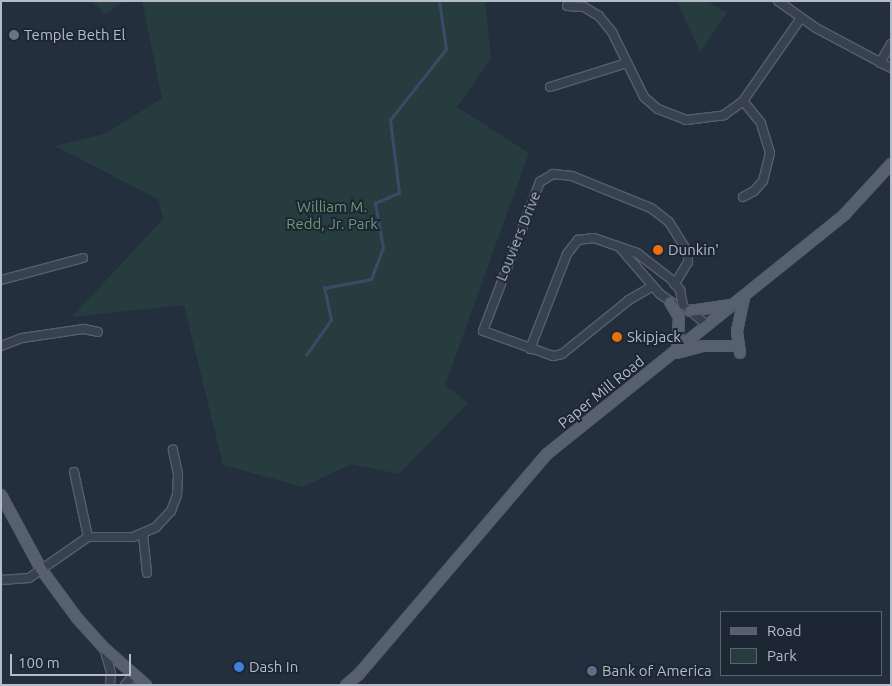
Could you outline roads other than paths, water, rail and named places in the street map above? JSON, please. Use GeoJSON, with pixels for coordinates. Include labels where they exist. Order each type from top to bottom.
{"type":"FeatureCollection","features":[{"type":"Feature","properties":{"kind":"main road","name":"Paper Mill Road"},"geometry":{"type":"LineString","coordinates":[[346,685],[359,674],[547,454],[742,299],[845,214],[891,164]]}},
{"type":"Feature","properties":{"kind":"main road"},"geometry":{"type":"LineString","coordinates":[[686,308],[728,306],[742,299]]}},
{"type":"Feature","properties":{"kind":"main road"},"geometry":{"type":"LineString","coordinates":[[740,353],[736,332],[742,299]]}},
{"type":"Feature","properties":{"kind":"main road"},"geometry":{"type":"LineString","coordinates":[[670,302],[679,317],[675,352],[703,346],[731,346]]}},
{"type":"Feature","properties":{"kind":"main road"},"geometry":{"type":"LineString","coordinates":[[1,494],[41,569],[104,648],[146,685]]}},
{"type":"Feature","properties":{"kind":"main road","name":"Paper Mill Road"},"geometry":{"type":"LineString","coordinates":[[355,685],[359,674]]}},
{"type":"Feature","properties":{"kind":"street"},"geometry":{"type":"LineString","coordinates":[[778,1],[801,18],[891,68]]}},
{"type":"Feature","properties":{"kind":"street"},"geometry":{"type":"LineString","coordinates":[[567,6],[584,6],[599,16],[612,32],[644,97],[658,110],[677,118],[695,121],[714,118],[743,101],[801,18]]}},
{"type":"Feature","properties":{"kind":"street"},"geometry":{"type":"LineString","coordinates":[[880,62],[891,44]]}},
{"type":"Feature","properties":{"kind":"street"},"geometry":{"type":"LineString","coordinates":[[550,87],[627,64]]}},
{"type":"Feature","properties":{"kind":"street"},"geometry":{"type":"LineString","coordinates":[[743,101],[761,123],[770,153],[763,181],[754,191],[743,196]]}},
{"type":"Feature","properties":{"kind":"street","name":"Louviers Drive"},"geometry":{"type":"LineString","coordinates":[[653,286],[629,300],[562,354],[553,356],[483,331],[540,182],[552,174],[572,176],[625,197],[651,208],[669,222],[688,252],[688,262],[675,284]]}},
{"type":"Feature","properties":{"kind":"street"},"geometry":{"type":"LineString","coordinates":[[530,348],[573,243],[594,238],[643,257],[675,284],[686,308]]}},
{"type":"Feature","properties":{"kind":"street"},"geometry":{"type":"LineString","coordinates":[[621,250],[670,302],[686,308],[708,326]]}},
{"type":"Feature","properties":{"kind":"street"},"geometry":{"type":"LineString","coordinates":[[1,280],[82,258]]}},
{"type":"Feature","properties":{"kind":"street"},"geometry":{"type":"LineString","coordinates":[[1,346],[22,338],[84,330],[98,332]]}},
{"type":"Feature","properties":{"kind":"street"},"geometry":{"type":"LineString","coordinates":[[1,580],[24,580],[88,537],[142,535],[162,522],[175,502],[178,474],[173,450]]}},
{"type":"Feature","properties":{"kind":"street"},"geometry":{"type":"LineString","coordinates":[[74,472],[88,537]]}},
{"type":"Feature","properties":{"kind":"street"},"geometry":{"type":"LineString","coordinates":[[142,535],[147,573]]}},
{"type":"Feature","properties":{"kind":"street"},"geometry":{"type":"LineString","coordinates":[[104,648],[111,673],[110,685]]}},
{"type":"Feature","properties":{"kind":"street"},"geometry":{"type":"LineString","coordinates":[[126,685],[134,675]]}},
{"type":"Feature","properties":{"kind":"waterway"},"geometry":{"type":"LineString","coordinates":[[306,355],[331,320],[324,288],[371,279],[383,248],[375,203],[399,193],[390,120],[446,49],[439,1]]}},
{"type":"Feature","properties":{"kind":"place","name":"Temple Beth El"},"geometry":{"type":"Point","coordinates":[14,35]}},
{"type":"Feature","properties":{"kind":"place","name":"Dunkin'"},"geometry":{"type":"Point","coordinates":[658,250]}},
{"type":"Feature","properties":{"kind":"place","name":"Skipjack"},"geometry":{"type":"Point","coordinates":[617,337]}},
{"type":"Feature","properties":{"kind":"place","name":"Dash In"},"geometry":{"type":"Point","coordinates":[239,667]}},
{"type":"Feature","properties":{"kind":"place","name":"Bank of America"},"geometry":{"type":"Point","coordinates":[592,671]}},
{"type":"Feature","properties":{"kind":"park label","name":"William M. Redd, Jr. Park"},"geometry":{"type":"Point","coordinates":[332,214]}}]}
